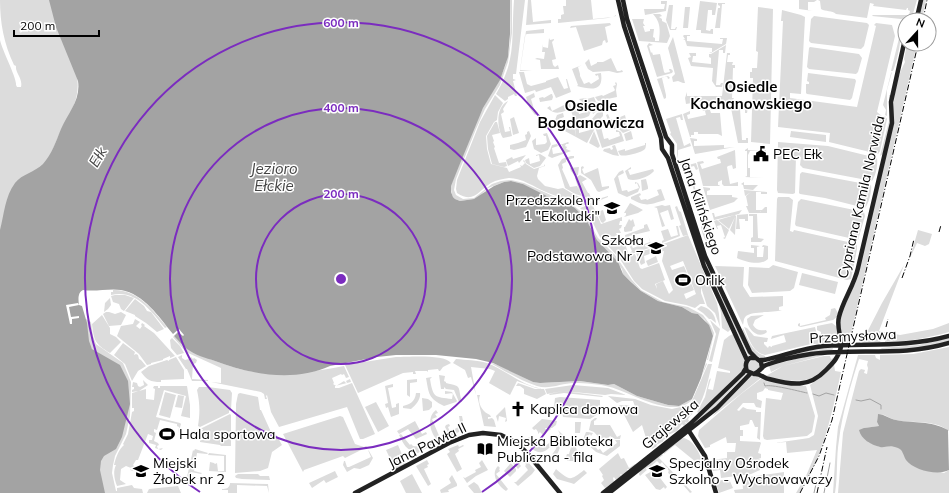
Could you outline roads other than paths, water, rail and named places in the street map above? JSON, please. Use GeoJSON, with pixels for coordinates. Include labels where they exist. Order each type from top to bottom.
{"type":"FeatureCollection","features":[{"type":"Feature","properties":{"kind":"street"},"geometry":{"type":"LineString","coordinates":[[618,0],[624,26],[661,138],[662,149],[663,151],[669,152],[671,145],[665,142],[662,145]]}},
{"type":"Feature","properties":{"kind":"street","name":"Jana Kilińskiego"},"geometry":{"type":"LineString","coordinates":[[623,0],[627,18],[666,137],[671,145],[673,156],[705,256],[750,352],[757,359]]}},
{"type":"Feature","properties":{"kind":"street"},"geometry":{"type":"LineString","coordinates":[[918,12],[921,0]]}},
{"type":"Feature","properties":{"kind":"street"},"geometry":{"type":"LineString","coordinates":[[918,12],[919,7]]}},
{"type":"Feature","properties":{"kind":"street","name":"Cypriana Kamila Norwida"},"geometry":{"type":"LineString","coordinates":[[753,374],[768,379],[798,384],[809,382],[820,376],[838,356],[841,343],[838,324],[839,317],[857,274],[892,123],[891,102],[902,54]]}},
{"type":"Feature","properties":{"kind":"street","name":"Jana Kilińskiego"},"geometry":{"type":"LineString","coordinates":[[663,151],[668,158],[704,266],[747,360]]}},
{"type":"Feature","properties":{"kind":"street","name":"Przemysłowa"},"geometry":{"type":"LineString","coordinates":[[757,359],[764,360],[814,348],[917,343],[949,336]]}},
{"type":"Feature","properties":{"kind":"street","name":"Przemysłowa"},"geometry":{"type":"LineString","coordinates":[[762,369],[766,365],[803,355],[913,351],[949,343]]}},
{"type":"Feature","properties":{"kind":"street"},"geometry":{"type":"LineString","coordinates":[[762,369],[753,374],[746,368],[747,360],[751,358],[757,359],[762,364],[763,375],[768,379]]}},
{"type":"Feature","properties":{"kind":"street","name":"Grajewska"},"geometry":{"type":"LineString","coordinates":[[609,493],[687,429],[743,373],[746,368]]}},
{"type":"Feature","properties":{"kind":"street","name":"Grajewska"},"geometry":{"type":"LineString","coordinates":[[603,493],[717,408],[753,374]]}},
{"type":"Feature","properties":{"kind":"street"},"geometry":{"type":"LineString","coordinates":[[687,429],[705,456],[716,493]]}},
{"type":"Feature","properties":{"kind":"street","name":"Jana Pawła II"},"geometry":{"type":"LineString","coordinates":[[355,493],[452,442],[469,435],[482,433],[501,435],[519,445],[560,493]]}},
{"type":"Feature","properties":{"kind":"water","name":"Jezioro Ełckie"},"geometry":{"type":"Polygon","coordinates":[[[49,0],[510,0],[508,57],[500,80],[483,108],[451,186],[453,197],[460,201],[474,199],[494,186],[511,181],[523,184],[575,208],[586,219],[597,240],[618,262],[623,274],[641,291],[658,301],[682,307],[692,313],[698,314],[709,325],[713,336],[701,378],[692,399],[679,406],[668,405],[637,396],[614,384],[608,385],[580,381],[533,382],[493,363],[476,359],[436,355],[396,355],[377,357],[330,366],[302,374],[273,375],[258,373],[229,366],[190,351],[174,336],[178,332],[183,336],[184,335],[179,329],[173,334],[144,301],[129,292],[121,290],[83,290],[80,292],[78,300],[79,305],[82,306],[87,323],[89,341],[92,349],[120,365],[128,381],[130,404],[122,437],[116,449],[104,456],[101,461],[100,470],[105,493],[0,493],[0,230],[7,200],[12,188],[21,177],[43,164],[49,156],[78,94],[78,81],[56,27],[49,0]]]}},
{"type":"Feature","properties":{"kind":"water"},"geometry":{"type":"Polygon","coordinates":[[[878,414],[896,420],[928,423],[948,430],[949,470],[944,472],[932,472],[914,467],[909,464],[900,449],[892,446],[880,447],[867,441],[859,430],[879,426],[877,422],[878,414]]]}},
{"type":"Feature","properties":{"kind":"waterway"},"geometry":{"type":"LineString","coordinates":[[764,383],[765,386],[779,387],[807,393]]}},
{"type":"Feature","properties":{"kind":"waterway"},"geometry":{"type":"LineString","coordinates":[[813,394],[819,396],[826,393],[834,395]]}},
{"type":"Feature","properties":{"kind":"waterway"},"geometry":{"type":"LineString","coordinates":[[856,400],[861,401],[870,399],[881,405],[881,409]]}},
{"type":"Feature","properties":{"kind":"waterway"},"geometry":{"type":"LineString","coordinates":[[824,493],[830,463]]}},
{"type":"Feature","properties":{"kind":"waterway"},"geometry":{"type":"LineString","coordinates":[[814,493],[816,484]]}},
{"type":"Feature","properties":{"kind":"railway"},"geometry":{"type":"LineString","coordinates":[[925,12],[927,0]]}},
{"type":"Feature","properties":{"kind":"railway"},"geometry":{"type":"LineString","coordinates":[[800,493],[819,456],[832,420],[916,52]]}},
{"type":"Feature","properties":{"kind":"railway"},"geometry":{"type":"LineString","coordinates":[[939,232],[941,225]]}},
{"type":"Feature","properties":{"kind":"railway"},"geometry":{"type":"LineString","coordinates":[[902,278],[914,239]]}},
{"type":"Feature","properties":{"kind":"railway"},"geometry":{"type":"LineString","coordinates":[[886,327],[888,319]]}},
{"type":"Feature","properties":{"kind":"railway"},"geometry":{"type":"LineString","coordinates":[[817,493],[827,447]]}},
{"type":"Feature","properties":{"kind":"place","name":"PEC Ełk"},"geometry":{"type":"Point","coordinates":[761,154]}},
{"type":"Feature","properties":{"kind":"place","name":"Przedszkole nr 1 \"Ekoludki\""},"geometry":{"type":"Point","coordinates":[612,208]}},
{"type":"Feature","properties":{"kind":"place","name":"Szkoła Podstawowa Nr 7"},"geometry":{"type":"Point","coordinates":[656,248]}},
{"type":"Feature","properties":{"kind":"place","name":"Orlik"},"geometry":{"type":"Point","coordinates":[683,280]}},
{"type":"Feature","properties":{"kind":"place","name":"Kaplica domowa"},"geometry":{"type":"Point","coordinates":[518,409]}},
{"type":"Feature","properties":{"kind":"place","name":"Hala sportowa"},"geometry":{"type":"Point","coordinates":[167,434]}},
{"type":"Feature","properties":{"kind":"place","name":"Miejska Biblioteka Publiczna - fila"},"geometry":{"type":"Point","coordinates":[485,449]}},
{"type":"Feature","properties":{"kind":"place","name":"Miejski Żłobek nr 2"},"geometry":{"type":"Point","coordinates":[141,471]}},
{"type":"Feature","properties":{"kind":"place","name":"Specjalny Ośrodek Szkolno - Wychowawczy"},"geometry":{"type":"Point","coordinates":[657,471]}},
{"type":"Feature","properties":{"kind":"district","name":"Osiedle Kochanowskiego"},"geometry":{"type":"Point","coordinates":[751,96]}},
{"type":"Feature","properties":{"kind":"district","name":"Osiedle Bogdanowicza"},"geometry":{"type":"Point","coordinates":[591,114]}},
{"type":"Feature","properties":{"kind":"water label","name":"Ełk"},"geometry":{"type":"Point","coordinates":[98,157]}}]}
